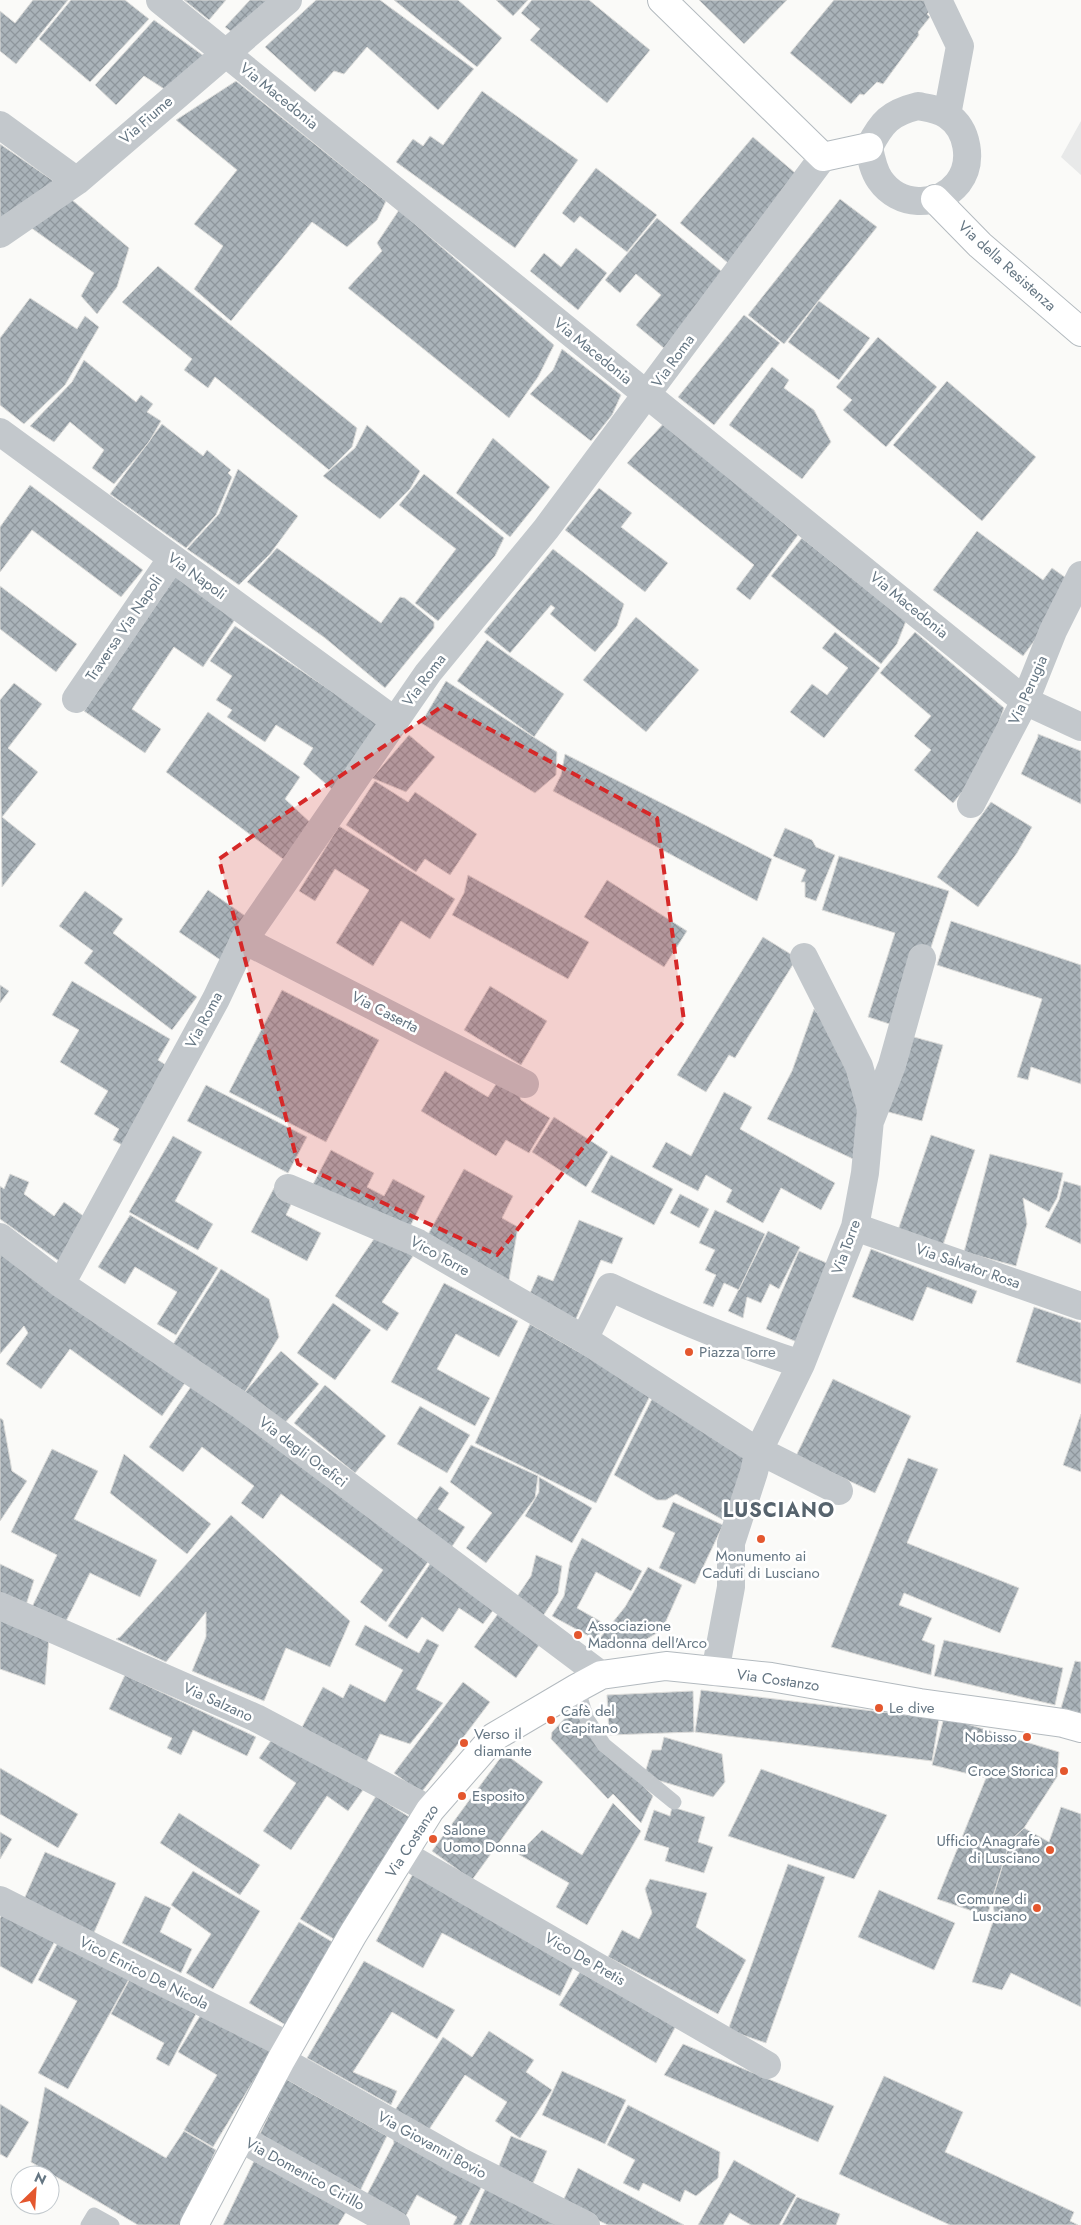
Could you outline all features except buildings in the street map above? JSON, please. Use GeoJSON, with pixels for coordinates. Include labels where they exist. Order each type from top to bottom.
{"type":"FeatureCollection","features":[{"type":"Feature","properties":{"kind":"street","name":"Via Macedonia"},"geometry":{"type":"LineString","coordinates":[[160,0],[1025,701],[1081,727]]}},
{"type":"Feature","properties":{"kind":"street","name":"Via Fiume"},"geometry":{"type":"LineString","coordinates":[[0,234],[77,181],[225,52],[288,0]]}},
{"type":"Feature","properties":{"kind":"street"},"geometry":{"type":"LineString","coordinates":[[662,0],[823,157],[869,147],[887,118],[901,110],[918,106],[934,108],[947,115],[958,126],[965,139],[967,154],[965,168],[958,182],[948,192],[935,200],[920,202],[903,199],[889,191],[878,178],[869,147]]}},
{"type":"Feature","properties":{"kind":"street"},"geometry":{"type":"LineString","coordinates":[[938,0],[960,46],[947,115]]}},
{"type":"Feature","properties":{"kind":"street"},"geometry":{"type":"LineString","coordinates":[[0,125],[77,181]]}},
{"type":"Feature","properties":{"kind":"street","name":"Via Roma"},"geometry":{"type":"LineString","coordinates":[[61,1284],[216,999],[244,940],[428,673],[546,529],[647,396],[823,157]]}},
{"type":"Feature","properties":{"kind":"street","name":"Via della Resistenza"},"geometry":{"type":"LineString","coordinates":[[935,200],[986,250],[1081,332]]}},
{"type":"Feature","properties":{"kind":"street","name":"Via Napoli"},"geometry":{"type":"LineString","coordinates":[[0,432],[395,721]]}},
{"type":"Feature","properties":{"kind":"street","name":"Traversa Via Napoli"},"geometry":{"type":"LineString","coordinates":[[76,699],[172,558]]}},
{"type":"Feature","properties":{"kind":"street","name":"Via Perugia"},"geometry":{"type":"LineString","coordinates":[[972,804],[1025,701],[1054,631],[1081,575]]}},
{"type":"Feature","properties":{"kind":"street","name":"Via Caserta"},"geometry":{"type":"LineString","coordinates":[[244,940],[525,1084]]}},
{"type":"Feature","properties":{"kind":"street","name":"Via Torre"},"geometry":{"type":"LineString","coordinates":[[801,1364],[855,1227],[865,1173],[871,1109],[859,1066],[804,957]]}},
{"type":"Feature","properties":{"kind":"street","name":"Via Torre"},"geometry":{"type":"LineString","coordinates":[[869,1124],[892,1065],[922,958]]}},
{"type":"Feature","properties":{"kind":"street","name":"Vico Torre"},"geometry":{"type":"LineString","coordinates":[[288,1188],[418,1243],[584,1339]]}},
{"type":"Feature","properties":{"kind":"street","name":"Via Salvator Rosa"},"geometry":{"type":"LineString","coordinates":[[855,1227],[1081,1306]]}},
{"type":"Feature","properties":{"kind":"street","name":"Via degli Orefici"},"geometry":{"type":"LineString","coordinates":[[0,1236],[61,1284],[242,1406],[600,1675]]}},
{"type":"Feature","properties":{"kind":"street"},"geometry":{"type":"LineString","coordinates":[[715,1672],[731,1587],[731,1543],[754,1472],[759,1450],[801,1364],[737,1343],[610,1287],[584,1339],[759,1450],[840,1491]]}},
{"type":"Feature","properties":{"kind":"street","name":"Via Salzano"},"geometry":{"type":"LineString","coordinates":[[0,1606],[256,1718],[430,1810]]}},
{"type":"Feature","properties":{"kind":"street","name":"Via Costanzo"},"geometry":{"type":"LineString","coordinates":[[194,2225],[285,2053],[430,1810],[494,1737],[600,1675],[666,1666],[771,1678],[920,1704],[1063,1723],[1081,1728]]}},
{"type":"Feature","properties":{"kind":"street","name":"Vico De Pretis"},"geometry":{"type":"LineString","coordinates":[[403,1854],[768,2065]]}},
{"type":"Feature","properties":{"kind":"street","name":"Vico Enrico De Nicola"},"geometry":{"type":"LineString","coordinates":[[0,1900],[285,2053]]}},
{"type":"Feature","properties":{"kind":"street","name":"Via Giovanni Bovio"},"geometry":{"type":"LineString","coordinates":[[285,2053],[459,2161],[586,2225]]}},
{"type":"Feature","properties":{"kind":"street","name":"Via Domenico Cirillo"},"geometry":{"type":"LineString","coordinates":[[240,2138],[396,2225]]}},
{"type":"Feature","properties":{"kind":"lane"},"geometry":{"type":"LineString","coordinates":[[577,1688],[587,1719],[604,1745],[674,1802]]}},
{"type":"Feature","properties":{"kind":"lane"},"geometry":{"type":"LineString","coordinates":[[88,2225],[94,2216],[112,2225]]}},
{"type":"Feature","properties":{"kind":"highlighted area"},"geometry":{"type":"Polygon","coordinates":[[[444,705],[657,818],[684,1021],[497,1255],[298,1164],[219,859],[444,705]]]}},
{"type":"Feature","properties":{"kind":"shaded area"},"geometry":{"type":"Polygon","coordinates":[[[1081,121],[1081,175],[1061,157],[1081,121]]]}},
{"type":"Feature","properties":{"kind":"place","name":"Piazza Torre"},"geometry":{"type":"Point","coordinates":[689,1352]}},
{"type":"Feature","properties":{"kind":"place","name":"Monumento ai Caduti di Lusciano"},"geometry":{"type":"Point","coordinates":[761,1539]}},
{"type":"Feature","properties":{"kind":"place","name":"Associazione Madonna dell'Arco"},"geometry":{"type":"Point","coordinates":[578,1635]}},
{"type":"Feature","properties":{"kind":"place","name":"Le dive"},"geometry":{"type":"Point","coordinates":[879,1708]}},
{"type":"Feature","properties":{"kind":"place","name":"Cafè del Capitano"},"geometry":{"type":"Point","coordinates":[551,1720]}},
{"type":"Feature","properties":{"kind":"place","name":"Nobisso"},"geometry":{"type":"Point","coordinates":[1027,1737]}},
{"type":"Feature","properties":{"kind":"place","name":"Verso il diamante"},"geometry":{"type":"Point","coordinates":[464,1743]}},
{"type":"Feature","properties":{"kind":"place","name":"Croce Storica"},"geometry":{"type":"Point","coordinates":[1064,1771]}},
{"type":"Feature","properties":{"kind":"place","name":"Esposito"},"geometry":{"type":"Point","coordinates":[462,1796]}},
{"type":"Feature","properties":{"kind":"place","name":"Salone Uomo Donna"},"geometry":{"type":"Point","coordinates":[433,1839]}},
{"type":"Feature","properties":{"kind":"place","name":"Ufficio Anagrafe di Lusciano"},"geometry":{"type":"Point","coordinates":[1050,1850]}},
{"type":"Feature","properties":{"kind":"place","name":"Comune di Lusciano"},"geometry":{"type":"Point","coordinates":[1037,1908]}},
{"type":"Feature","properties":{"kind":"district","name":"LUSCIANO"},"geometry":{"type":"Point","coordinates":[779,1510]}}]}
